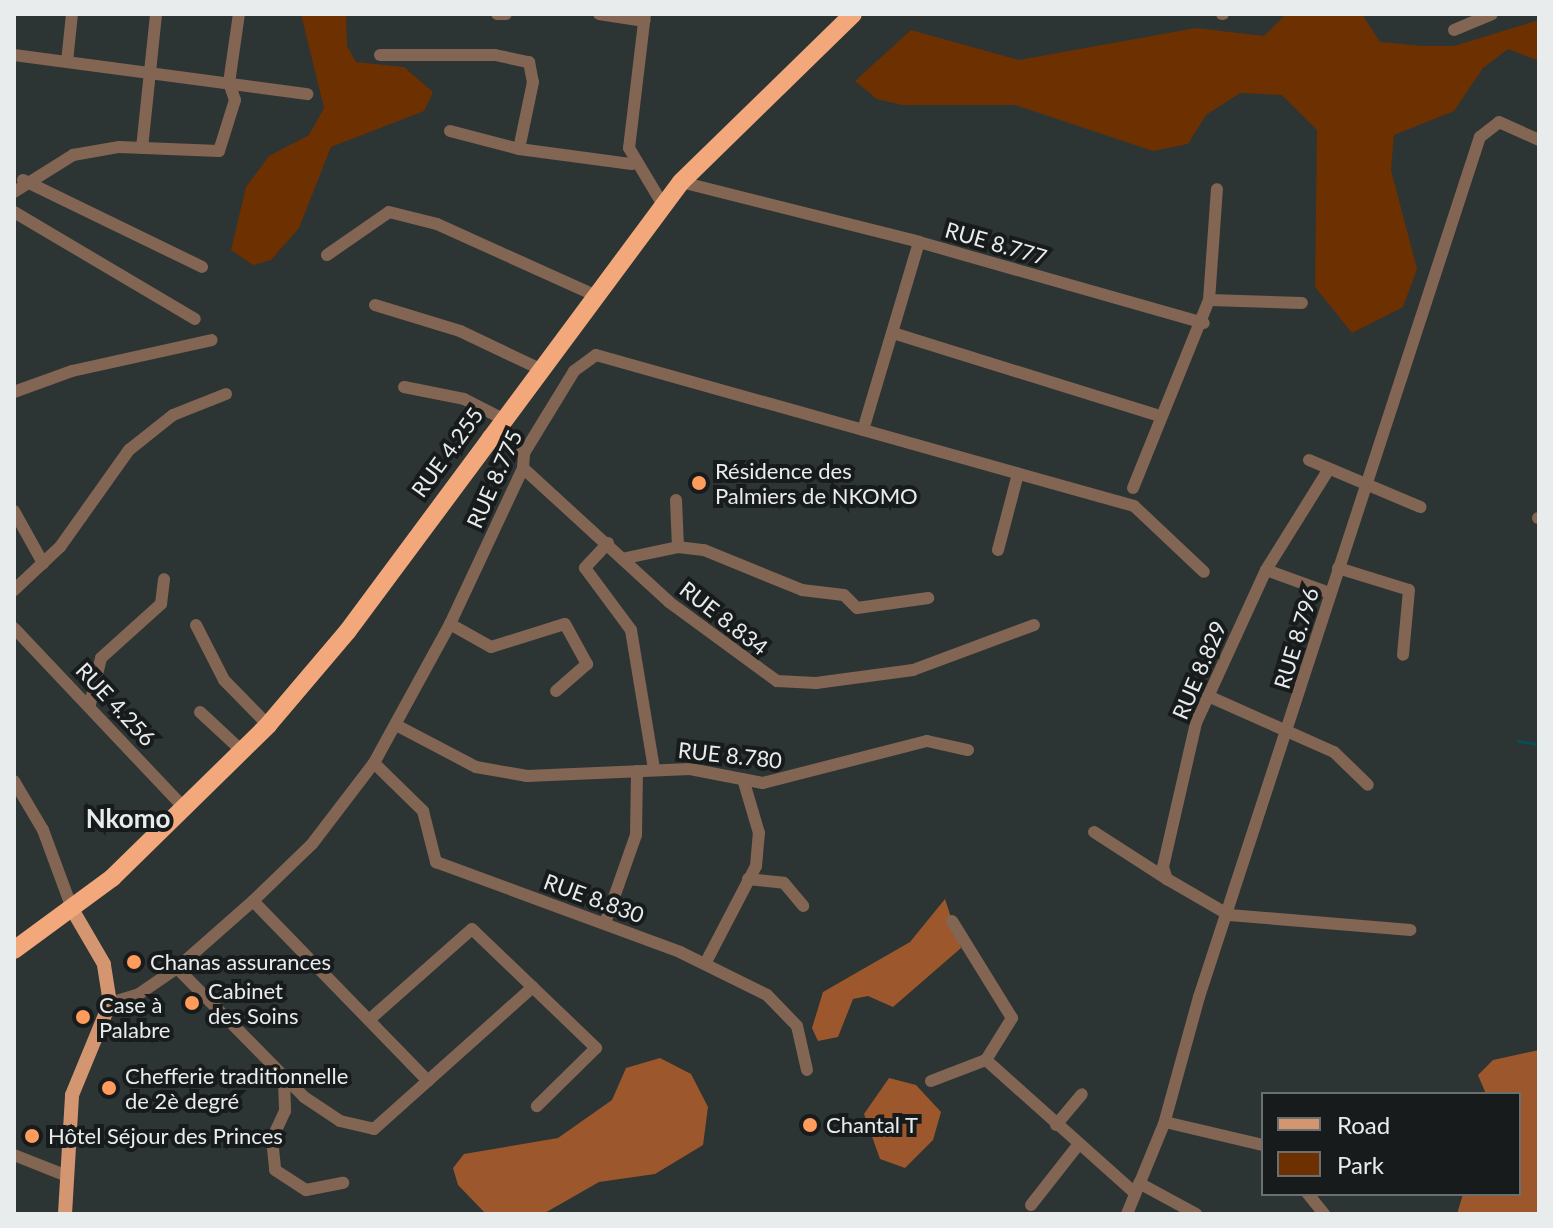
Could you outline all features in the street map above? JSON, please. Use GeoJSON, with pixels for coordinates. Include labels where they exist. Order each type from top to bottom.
{"type":"FeatureCollection","features":[{"type":"Feature","properties":{"kind":"highway","name":"RUE 4.255"},"geometry":{"type":"LineString","coordinates":[[14,950],[73,911],[186,810],[268,725],[347,632],[538,368],[681,182],[853,14]]}},
{"type":"Feature","properties":{"kind":"main road"},"geometry":{"type":"LineString","coordinates":[[65,1214],[62,1174],[72,1095],[110,1003],[104,964],[73,911]]}},
{"type":"Feature","properties":{"kind":"street"},"geometry":{"type":"LineString","coordinates":[[67,62],[72,14]]}},
{"type":"Feature","properties":{"kind":"street"},"geometry":{"type":"LineString","coordinates":[[142,148],[156,14]]}},
{"type":"Feature","properties":{"kind":"street"},"geometry":{"type":"LineString","coordinates":[[14,192],[23,180],[73,155],[142,148],[219,151],[235,100],[229,83],[239,14]]}},
{"type":"Feature","properties":{"kind":"street"},"geometry":{"type":"LineString","coordinates":[[497,14],[506,14]]}},
{"type":"Feature","properties":{"kind":"street"},"geometry":{"type":"LineString","coordinates":[[599,14],[645,18],[632,164],[663,205]]}},
{"type":"Feature","properties":{"kind":"street"},"geometry":{"type":"LineString","coordinates":[[1454,30],[1492,14]]}},
{"type":"Feature","properties":{"kind":"street"},"geometry":{"type":"LineString","coordinates":[[14,55],[307,94]]}},
{"type":"Feature","properties":{"kind":"street"},"geometry":{"type":"LineString","coordinates":[[380,55],[495,55],[529,62],[532,93],[519,149]]}},
{"type":"Feature","properties":{"kind":"street","name":"RUE 8.796"},"geometry":{"type":"LineString","coordinates":[[1127,1214],[1165,1122],[1330,593],[1480,137],[1499,122],[1539,140]]}},
{"type":"Feature","properties":{"kind":"street"},"geometry":{"type":"LineString","coordinates":[[450,131],[519,149],[632,164]]}},
{"type":"Feature","properties":{"kind":"street"},"geometry":{"type":"LineString","coordinates":[[23,180],[202,267]]}},
{"type":"Feature","properties":{"kind":"street"},"geometry":{"type":"LineString","coordinates":[[681,182],[919,242]]}},
{"type":"Feature","properties":{"kind":"street"},"geometry":{"type":"LineString","coordinates":[[1133,488],[1157,415],[1204,323],[1209,300],[1217,189]]}},
{"type":"Feature","properties":{"kind":"street"},"geometry":{"type":"LineString","coordinates":[[14,212],[195,319]]}},
{"type":"Feature","properties":{"kind":"street"},"geometry":{"type":"LineString","coordinates":[[327,255],[389,212],[437,224],[594,295]]}},
{"type":"Feature","properties":{"kind":"street","name":"RUE 8.777"},"geometry":{"type":"LineString","coordinates":[[863,430],[919,242],[1204,323]]}},
{"type":"Feature","properties":{"kind":"street"},"geometry":{"type":"LineString","coordinates":[[1209,300],[1302,303]]}},
{"type":"Feature","properties":{"kind":"street"},"geometry":{"type":"LineString","coordinates":[[375,305],[460,331],[538,368]]}},
{"type":"Feature","properties":{"kind":"street"},"geometry":{"type":"LineString","coordinates":[[893,333],[1157,415]]}},
{"type":"Feature","properties":{"kind":"street"},"geometry":{"type":"LineString","coordinates":[[14,392],[72,371],[212,340]]}},
{"type":"Feature","properties":{"kind":"street","name":"RUE 8.775"},"geometry":{"type":"LineString","coordinates":[[110,1003],[139,994],[177,968],[253,901],[312,844],[374,763],[450,624],[523,468],[524,453],[574,371],[596,355],[1134,506],[1204,572]]}},
{"type":"Feature","properties":{"kind":"street"},"geometry":{"type":"LineString","coordinates":[[404,387],[464,399],[501,418]]}},
{"type":"Feature","properties":{"kind":"street"},"geometry":{"type":"LineString","coordinates":[[14,590],[43,563],[129,450],[173,415],[226,394]]}},
{"type":"Feature","properties":{"kind":"street"},"geometry":{"type":"LineString","coordinates":[[488,436],[524,453]]}},
{"type":"Feature","properties":{"kind":"street"},"geometry":{"type":"LineString","coordinates":[[1309,460],[1327,472],[1420,507]]}},
{"type":"Feature","properties":{"kind":"street","name":"RUE 8.834"},"geometry":{"type":"LineString","coordinates":[[523,468],[703,630],[777,681],[816,683],[913,670],[1034,625]]}},
{"type":"Feature","properties":{"kind":"street","name":"RUE 8.829"},"geometry":{"type":"LineString","coordinates":[[1167,879],[1163,855],[1208,696],[1266,570],[1327,472]]}},
{"type":"Feature","properties":{"kind":"street"},"geometry":{"type":"LineString","coordinates":[[998,550],[1018,474]]}},
{"type":"Feature","properties":{"kind":"street"},"geometry":{"type":"LineString","coordinates":[[676,500],[678,547]]}},
{"type":"Feature","properties":{"kind":"street"},"geometry":{"type":"LineString","coordinates":[[14,511],[43,563]]}},
{"type":"Feature","properties":{"kind":"street"},"geometry":{"type":"LineString","coordinates":[[608,543],[585,568],[631,630],[654,769]]}},
{"type":"Feature","properties":{"kind":"street"},"geometry":{"type":"LineString","coordinates":[[626,558],[678,547],[719,554],[802,590],[844,595],[857,608],[928,598]]}},
{"type":"Feature","properties":{"kind":"street"},"geometry":{"type":"LineString","coordinates":[[1338,568],[1409,590],[1403,655]]}},
{"type":"Feature","properties":{"kind":"street"},"geometry":{"type":"LineString","coordinates":[[1266,570],[1330,593]]}},
{"type":"Feature","properties":{"kind":"street"},"geometry":{"type":"LineString","coordinates":[[90,704],[101,658],[161,604],[164,579]]}},
{"type":"Feature","properties":{"kind":"street"},"geometry":{"type":"LineString","coordinates":[[450,624],[491,647],[565,624],[587,664],[556,691]]}},
{"type":"Feature","properties":{"kind":"street"},"geometry":{"type":"LineString","coordinates":[[196,625],[224,680],[268,725]]}},
{"type":"Feature","properties":{"kind":"street","name":"RUE 4.256"},"geometry":{"type":"LineString","coordinates":[[14,628],[90,704],[186,810]]}},
{"type":"Feature","properties":{"kind":"street"},"geometry":{"type":"LineString","coordinates":[[1208,696],[1287,736],[1343,757],[1368,785]]}},
{"type":"Feature","properties":{"kind":"street"},"geometry":{"type":"LineString","coordinates":[[200,712],[243,752]]}},
{"type":"Feature","properties":{"kind":"street","name":"RUE 8.780"},"geometry":{"type":"LineString","coordinates":[[396,725],[476,767],[527,776],[654,769],[791,782],[927,741],[968,750]]}},
{"type":"Feature","properties":{"kind":"street","name":"RUE 8.830"},"geometry":{"type":"LineString","coordinates":[[374,763],[423,811],[436,862],[706,962],[788,1011],[807,1070]]}},
{"type":"Feature","properties":{"kind":"street"},"geometry":{"type":"LineString","coordinates":[[605,923],[636,835],[637,771]]}},
{"type":"Feature","properties":{"kind":"street"},"geometry":{"type":"LineString","coordinates":[[706,962],[748,879],[759,833],[743,779]]}},
{"type":"Feature","properties":{"kind":"street"},"geometry":{"type":"LineString","coordinates":[[14,781],[43,830],[73,911]]}},
{"type":"Feature","properties":{"kind":"street"},"geometry":{"type":"LineString","coordinates":[[1094,832],[1229,915],[1410,930]]}},
{"type":"Feature","properties":{"kind":"street"},"geometry":{"type":"LineString","coordinates":[[748,879],[784,883],[803,906]]}},
{"type":"Feature","properties":{"kind":"street"},"geometry":{"type":"LineString","coordinates":[[253,901],[428,1081]]}},
{"type":"Feature","properties":{"kind":"street"},"geometry":{"type":"LineString","coordinates":[[931,1081],[986,1060],[1012,1018],[952,921]]}},
{"type":"Feature","properties":{"kind":"street"},"geometry":{"type":"LineString","coordinates":[[369,1020],[472,929],[596,1048],[537,1106]]}},
{"type":"Feature","properties":{"kind":"street"},"geometry":{"type":"LineString","coordinates":[[177,968],[284,1080],[340,1121],[374,1129],[533,987]]}},
{"type":"Feature","properties":{"kind":"street"},"geometry":{"type":"LineString","coordinates":[[986,1060],[1078,1145],[1137,1188],[1196,1214]]}},
{"type":"Feature","properties":{"kind":"street"},"geometry":{"type":"LineString","coordinates":[[284,1080],[285,1111],[272,1139],[275,1170],[306,1190],[343,1183]]}},
{"type":"Feature","properties":{"kind":"street"},"geometry":{"type":"LineString","coordinates":[[1056,1125],[1082,1094]]}},
{"type":"Feature","properties":{"kind":"street"},"geometry":{"type":"LineString","coordinates":[[1165,1122],[1261,1145]]}},
{"type":"Feature","properties":{"kind":"street"},"geometry":{"type":"LineString","coordinates":[[1031,1205],[1078,1145]]}},
{"type":"Feature","properties":{"kind":"street"},"geometry":{"type":"LineString","coordinates":[[14,1155],[62,1174]]}},
{"type":"Feature","properties":{"kind":"street"},"geometry":{"type":"LineString","coordinates":[[1308,1196],[1309,1205],[1324,1214]]}},
{"type":"Feature","properties":{"kind":"green space"},"geometry":{"type":"Polygon","coordinates":[[[301,14],[346,14],[347,46],[356,62],[404,67],[433,92],[424,111],[331,147],[299,228],[271,260],[253,265],[231,250],[246,187],[269,156],[309,135],[324,108],[301,14]]]}},
{"type":"Feature","properties":{"kind":"green space"},"geometry":{"type":"Polygon","coordinates":[[[1286,14],[1362,14],[1380,42],[1423,46],[1454,46],[1539,20],[1539,61],[1508,49],[1483,68],[1454,111],[1394,135],[1391,170],[1417,269],[1403,307],[1352,333],[1315,287],[1317,130],[1282,95],[1240,93],[1206,115],[1188,144],[1153,151],[1015,105],[902,105],[877,99],[855,81],[911,30],[1019,60],[1196,28],[1264,36],[1286,14]]]}},
{"type":"Feature","properties":{"kind":"shaded area"},"geometry":{"type":"Polygon","coordinates":[[[945,899],[961,948],[893,1007],[868,996],[853,999],[838,1037],[818,1041],[812,1028],[823,992],[910,942],[945,899]]]}},
{"type":"Feature","properties":{"kind":"shaded area"},"geometry":{"type":"Polygon","coordinates":[[[1539,1050],[1539,1214],[1457,1214],[1462,1196],[1521,1196],[1521,1092],[1485,1092],[1478,1075],[1493,1060],[1539,1050]]]}},
{"type":"Feature","properties":{"kind":"shaded area"},"geometry":{"type":"Polygon","coordinates":[[[660,1058],[691,1074],[708,1107],[703,1145],[655,1174],[599,1182],[543,1214],[486,1214],[458,1185],[453,1168],[464,1154],[558,1138],[612,1100],[626,1068],[660,1058]]]}},
{"type":"Feature","properties":{"kind":"shaded area"},"geometry":{"type":"Polygon","coordinates":[[[889,1078],[916,1085],[941,1112],[933,1140],[905,1168],[880,1159],[864,1114],[889,1078]]]}},
{"type":"Feature","properties":{"kind":"waterway"},"geometry":{"type":"LineString","coordinates":[[1518,741],[1539,744]]}},
{"type":"Feature","properties":{"kind":"place","name":"Résidence des Palmiers de NKOMO"},"geometry":{"type":"Point","coordinates":[699,483]}},
{"type":"Feature","properties":{"kind":"place","name":"Chanas assurances"},"geometry":{"type":"Point","coordinates":[134,962]}},
{"type":"Feature","properties":{"kind":"place","name":"Cabinet des Soins"},"geometry":{"type":"Point","coordinates":[192,1003]}},
{"type":"Feature","properties":{"kind":"place","name":"Case à Palabre"},"geometry":{"type":"Point","coordinates":[83,1017]}},
{"type":"Feature","properties":{"kind":"place","name":"Chefferie traditionnelle de 2è degré"},"geometry":{"type":"Point","coordinates":[109,1088]}},
{"type":"Feature","properties":{"kind":"place","name":"Chantal T"},"geometry":{"type":"Point","coordinates":[810,1125]}},
{"type":"Feature","properties":{"kind":"place","name":"Hôtel Séjour des Princes"},"geometry":{"type":"Point","coordinates":[32,1136]}},
{"type":"Feature","properties":{"kind":"district","name":"Nkomo"},"geometry":{"type":"Point","coordinates":[128,819]}}]}
